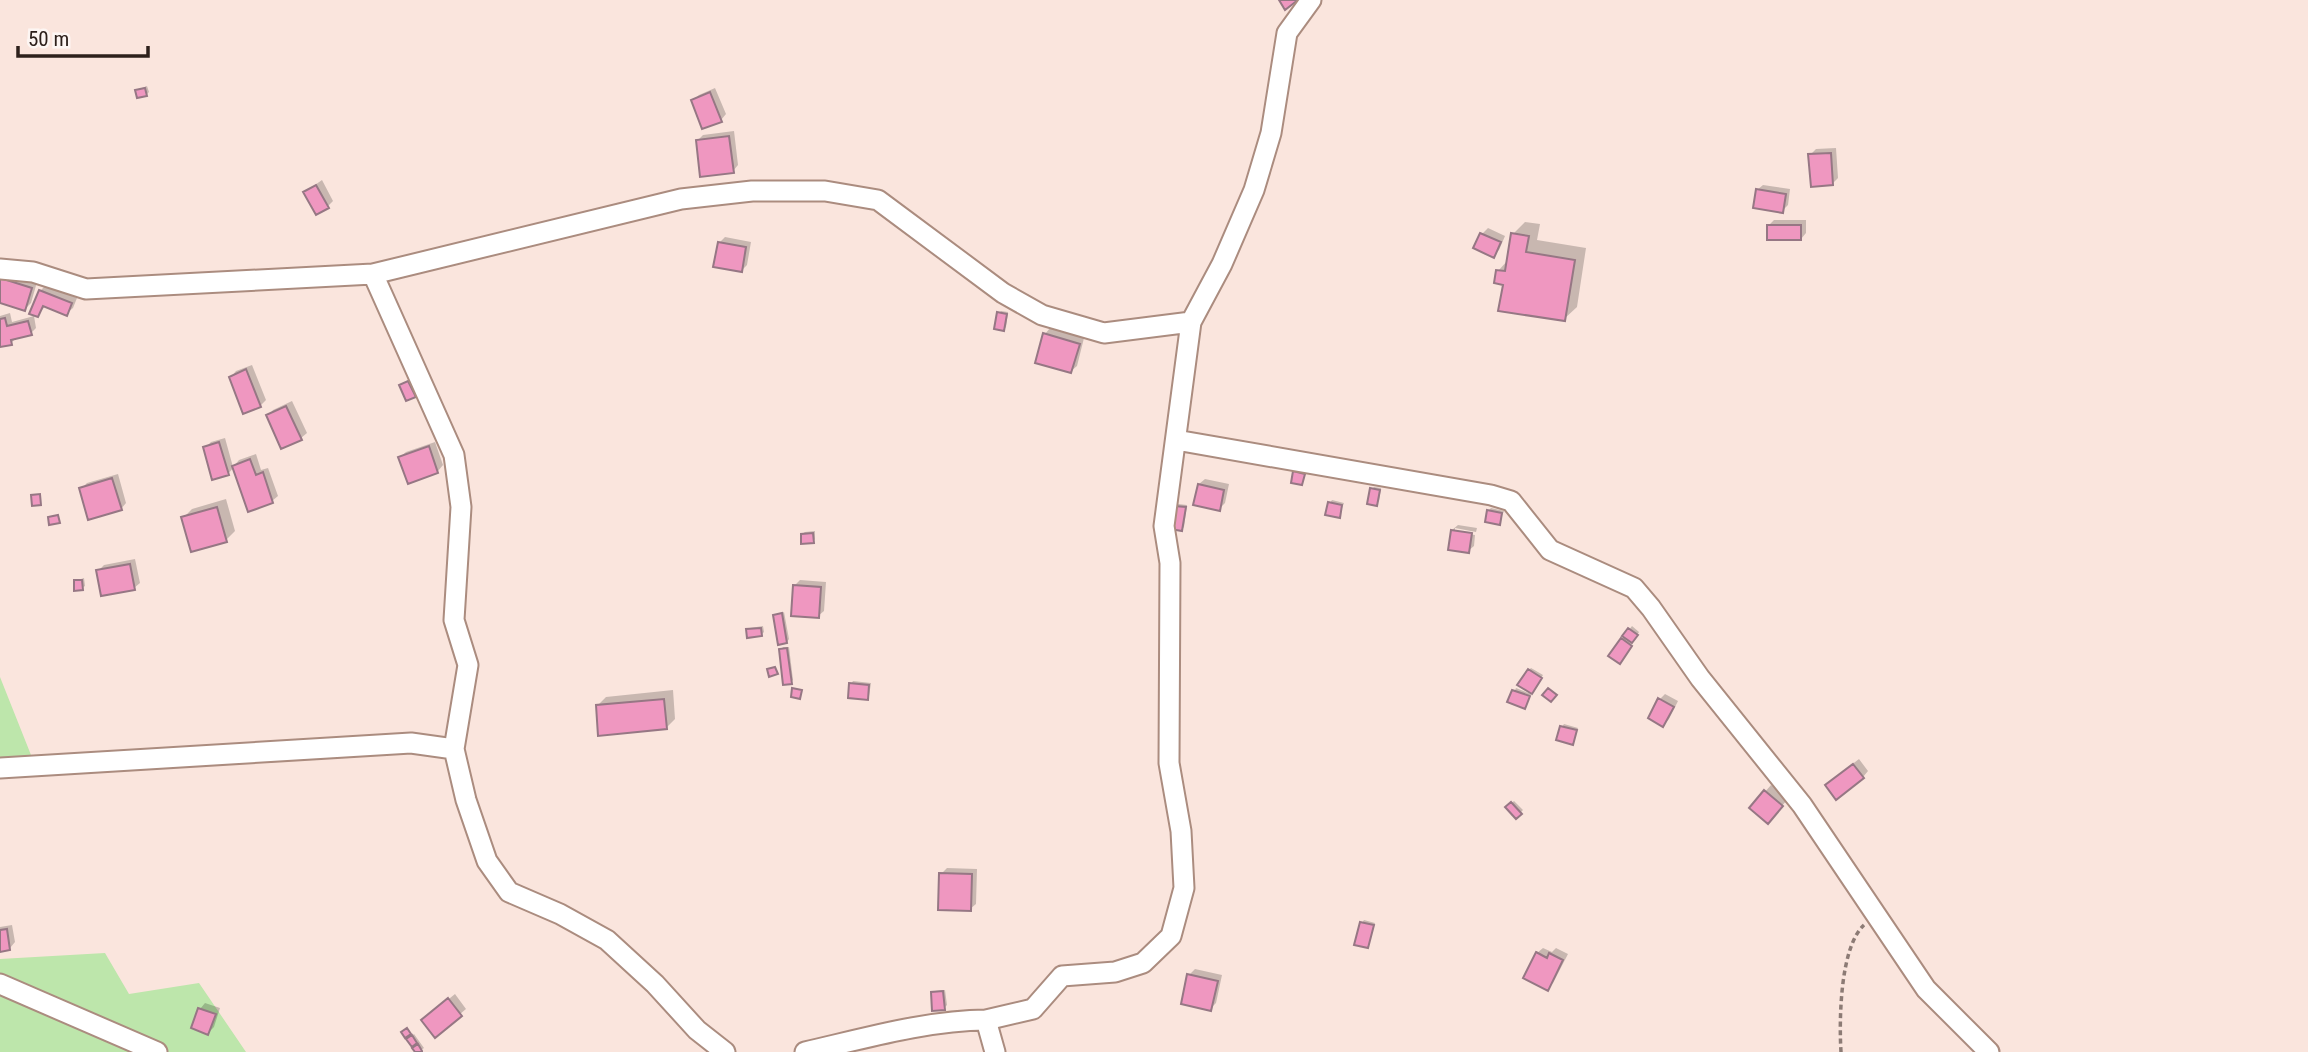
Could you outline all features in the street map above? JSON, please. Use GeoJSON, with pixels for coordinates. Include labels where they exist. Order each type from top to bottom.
{"type":"FeatureCollection","features":[{"type":"Feature","properties":{"kind":"street"},"geometry":{"type":"LineString","coordinates":[[806,1052],[868,1037],[963,1020],[986,1020],[1033,1009],[1062,976],[1115,972],[1143,963],[1171,936],[1184,888],[1181,831],[1169,763],[1170,563],[1164,526],[1191,322],[1222,264],[1254,190],[1271,133],[1287,33],[1311,0]]}},
{"type":"Feature","properties":{"kind":"street"},"geometry":{"type":"LineString","coordinates":[[0,269],[33,272],[86,289],[373,274],[681,199],[752,191],[825,191],[878,200],[1003,293],[1042,314],[1104,333],[1191,322]]}},
{"type":"Feature","properties":{"kind":"street"},"geometry":{"type":"LineString","coordinates":[[373,274],[454,455],[461,507],[454,620],[468,665],[454,749],[466,800],[487,861],[509,892],[560,914],[607,940],[724,1052]]}},
{"type":"Feature","properties":{"kind":"street"},"geometry":{"type":"LineString","coordinates":[[1176,440],[1491,495],[1511,501],[1550,550],[1634,588],[1700,678],[1802,805],[1926,989],[1989,1052]]}},
{"type":"Feature","properties":{"kind":"street"},"geometry":{"type":"LineString","coordinates":[[0,768],[411,743],[454,749]]}},
{"type":"Feature","properties":{"kind":"street"},"geometry":{"type":"LineString","coordinates":[[0,984],[120,1044],[157,1052]]}},
{"type":"Feature","properties":{"kind":"street"},"geometry":{"type":"LineString","coordinates":[[986,1020],[995,1052]]}},
{"type":"Feature","properties":{"kind":"path"},"geometry":{"type":"LineString","coordinates":[[1840,1052],[1841,998],[1850,950],[1859,930],[1875,914]]}},
{"type":"Feature","properties":{"kind":"green space"},"geometry":{"type":"Polygon","coordinates":[[[0,677],[31,755],[0,759],[0,677]]]}},
{"type":"Feature","properties":{"kind":"green space"},"geometry":{"type":"Polygon","coordinates":[[[105,953],[129,994],[199,983],[246,1052],[0,1052],[0,959],[105,953]]]}},
{"type":"Feature","properties":{"kind":"building"},"geometry":{"type":"Polygon","coordinates":[[[1279,0],[1298,0],[1285,10],[1279,0]]]}},
{"type":"Feature","properties":{"kind":"building"},"geometry":{"type":"Polygon","coordinates":[[[145,88],[147,96],[137,98],[135,90],[145,88]]]}},
{"type":"Feature","properties":{"kind":"building"},"geometry":{"type":"Polygon","coordinates":[[[710,92],[722,122],[702,129],[691,100],[710,92]]]}},
{"type":"Feature","properties":{"kind":"building"},"geometry":{"type":"Polygon","coordinates":[[[729,136],[734,173],[700,177],[696,140],[729,136]]]}},
{"type":"Feature","properties":{"kind":"building"},"geometry":{"type":"Polygon","coordinates":[[[1831,153],[1833,185],[1811,187],[1808,154],[1831,153]]]}},
{"type":"Feature","properties":{"kind":"building"},"geometry":{"type":"Polygon","coordinates":[[[316,185],[329,208],[316,215],[303,192],[316,185]]]}},
{"type":"Feature","properties":{"kind":"building"},"geometry":{"type":"Polygon","coordinates":[[[1756,189],[1786,194],[1783,213],[1753,208],[1756,189]]]}},
{"type":"Feature","properties":{"kind":"building"},"geometry":{"type":"Polygon","coordinates":[[[1767,225],[1801,225],[1801,240],[1767,240],[1767,225]]]}},
{"type":"Feature","properties":{"kind":"building"},"geometry":{"type":"Polygon","coordinates":[[[1480,233],[1501,242],[1494,258],[1473,248],[1480,233]]]}},
{"type":"Feature","properties":{"kind":"building"},"geometry":{"type":"Polygon","coordinates":[[[1511,233],[1529,236],[1526,252],[1575,260],[1565,321],[1498,311],[1503,285],[1494,283],[1496,270],[1505,271],[1511,233]]]}},
{"type":"Feature","properties":{"kind":"building"},"geometry":{"type":"Polygon","coordinates":[[[718,242],[746,247],[742,272],[713,267],[718,242]]]}},
{"type":"Feature","properties":{"kind":"building"},"geometry":{"type":"Polygon","coordinates":[[[0,278],[32,288],[25,311],[0,303],[0,278]]]}},
{"type":"Feature","properties":{"kind":"building"},"geometry":{"type":"Polygon","coordinates":[[[39,290],[72,303],[67,316],[43,306],[38,317],[29,314],[39,290]]]}},
{"type":"Feature","properties":{"kind":"building"},"geometry":{"type":"Polygon","coordinates":[[[997,312],[1007,314],[1004,331],[994,329],[997,312]]]}},
{"type":"Feature","properties":{"kind":"building"},"geometry":{"type":"Polygon","coordinates":[[[5,318],[7,326],[28,321],[32,335],[11,340],[12,345],[0,347],[0,319],[5,318]]]}},
{"type":"Feature","properties":{"kind":"building"},"geometry":{"type":"Polygon","coordinates":[[[1043,333],[1080,344],[1071,373],[1035,363],[1043,333]]]}},
{"type":"Feature","properties":{"kind":"building"},"geometry":{"type":"Polygon","coordinates":[[[246,369],[261,407],[243,414],[229,377],[246,369]]]}},
{"type":"Feature","properties":{"kind":"building"},"geometry":{"type":"Polygon","coordinates":[[[408,381],[416,397],[406,401],[399,385],[408,381]]]}},
{"type":"Feature","properties":{"kind":"building"},"geometry":{"type":"Polygon","coordinates":[[[286,406],[302,440],[281,449],[266,415],[286,406]]]}},
{"type":"Feature","properties":{"kind":"building"},"geometry":{"type":"Polygon","coordinates":[[[219,442],[229,475],[212,480],[203,447],[219,442]]]}},
{"type":"Feature","properties":{"kind":"building"},"geometry":{"type":"Polygon","coordinates":[[[429,446],[438,473],[408,484],[398,457],[429,446]]]}},
{"type":"Feature","properties":{"kind":"building"},"geometry":{"type":"Polygon","coordinates":[[[250,459],[256,475],[263,472],[273,503],[248,512],[232,466],[250,459]]]}},
{"type":"Feature","properties":{"kind":"building"},"geometry":{"type":"Polygon","coordinates":[[[1293,471],[1305,474],[1302,485],[1291,483],[1293,471]]]}},
{"type":"Feature","properties":{"kind":"building"},"geometry":{"type":"Polygon","coordinates":[[[112,478],[122,510],[88,520],[79,488],[112,478]]]}},
{"type":"Feature","properties":{"kind":"building"},"geometry":{"type":"Polygon","coordinates":[[[1198,484],[1224,490],[1220,511],[1193,505],[1198,484]]]}},
{"type":"Feature","properties":{"kind":"building"},"geometry":{"type":"Polygon","coordinates":[[[1370,488],[1380,490],[1377,506],[1367,504],[1370,488]]]}},
{"type":"Feature","properties":{"kind":"building"},"geometry":{"type":"Polygon","coordinates":[[[40,494],[41,505],[32,506],[31,495],[40,494]]]}},
{"type":"Feature","properties":{"kind":"building"},"geometry":{"type":"Polygon","coordinates":[[[1328,502],[1342,505],[1340,518],[1325,515],[1328,502]]]}},
{"type":"Feature","properties":{"kind":"building"},"geometry":{"type":"Polygon","coordinates":[[[1174,506],[1186,507],[1182,531],[1170,529],[1174,506]]]}},
{"type":"Feature","properties":{"kind":"building"},"geometry":{"type":"Polygon","coordinates":[[[217,507],[227,542],[191,552],[181,517],[217,507]]]}},
{"type":"Feature","properties":{"kind":"building"},"geometry":{"type":"Polygon","coordinates":[[[1487,510],[1502,513],[1500,525],[1485,522],[1487,510]]]}},
{"type":"Feature","properties":{"kind":"building"},"geometry":{"type":"Polygon","coordinates":[[[58,515],[60,523],[49,525],[48,517],[58,515]]]}},
{"type":"Feature","properties":{"kind":"building"},"geometry":{"type":"Polygon","coordinates":[[[1451,530],[1472,533],[1469,553],[1448,550],[1451,530]]]}},
{"type":"Feature","properties":{"kind":"building"},"geometry":{"type":"Polygon","coordinates":[[[813,533],[814,543],[801,544],[801,534],[813,533]]]}},
{"type":"Feature","properties":{"kind":"building"},"geometry":{"type":"Polygon","coordinates":[[[130,564],[135,590],[101,596],[96,570],[130,564]]]}},
{"type":"Feature","properties":{"kind":"building"},"geometry":{"type":"Polygon","coordinates":[[[74,580],[82,580],[83,590],[74,591],[74,580]]]}},
{"type":"Feature","properties":{"kind":"building"},"geometry":{"type":"Polygon","coordinates":[[[793,585],[821,587],[819,618],[791,616],[793,585]]]}},
{"type":"Feature","properties":{"kind":"building"},"geometry":{"type":"Polygon","coordinates":[[[782,613],[787,643],[778,645],[773,615],[782,613]]]}},
{"type":"Feature","properties":{"kind":"building"},"geometry":{"type":"Polygon","coordinates":[[[761,628],[762,636],[747,638],[746,629],[761,628]]]}},
{"type":"Feature","properties":{"kind":"building"},"geometry":{"type":"Polygon","coordinates":[[[1628,628],[1638,635],[1632,643],[1622,636],[1628,628]]]}},
{"type":"Feature","properties":{"kind":"building"},"geometry":{"type":"Polygon","coordinates":[[[1621,638],[1632,646],[1620,664],[1608,656],[1621,638]]]}},
{"type":"Feature","properties":{"kind":"building"},"geometry":{"type":"Polygon","coordinates":[[[787,648],[792,684],[783,685],[779,649],[787,648]]]}},
{"type":"Feature","properties":{"kind":"building"},"geometry":{"type":"Polygon","coordinates":[[[775,667],[778,674],[769,677],[767,669],[775,667]]]}},
{"type":"Feature","properties":{"kind":"building"},"geometry":{"type":"Polygon","coordinates":[[[1528,669],[1542,678],[1532,694],[1517,685],[1528,669]]]}},
{"type":"Feature","properties":{"kind":"building"},"geometry":{"type":"Polygon","coordinates":[[[849,683],[869,685],[868,700],[848,698],[849,683]]]}},
{"type":"Feature","properties":{"kind":"building"},"geometry":{"type":"Polygon","coordinates":[[[792,688],[802,690],[800,699],[791,697],[792,688]]]}},
{"type":"Feature","properties":{"kind":"building"},"geometry":{"type":"Polygon","coordinates":[[[1548,688],[1557,695],[1551,702],[1542,695],[1548,688]]]}},
{"type":"Feature","properties":{"kind":"building"},"geometry":{"type":"Polygon","coordinates":[[[1512,690],[1530,696],[1525,709],[1507,702],[1512,690]]]}},
{"type":"Feature","properties":{"kind":"building"},"geometry":{"type":"Polygon","coordinates":[[[1658,698],[1674,707],[1663,727],[1648,718],[1658,698]]]}},
{"type":"Feature","properties":{"kind":"building"},"geometry":{"type":"Polygon","coordinates":[[[664,699],[667,729],[598,736],[596,705],[664,699]]]}},
{"type":"Feature","properties":{"kind":"building"},"geometry":{"type":"Polygon","coordinates":[[[1560,726],[1577,730],[1573,745],[1556,740],[1560,726]]]}},
{"type":"Feature","properties":{"kind":"building"},"geometry":{"type":"Polygon","coordinates":[[[1853,764],[1864,778],[1836,800],[1825,785],[1853,764]]]}},
{"type":"Feature","properties":{"kind":"building"},"geometry":{"type":"Polygon","coordinates":[[[1764,790],[1783,806],[1768,824],[1749,808],[1764,790]]]}},
{"type":"Feature","properties":{"kind":"building"},"geometry":{"type":"Polygon","coordinates":[[[1511,802],[1522,814],[1516,819],[1505,807],[1511,802]]]}},
{"type":"Feature","properties":{"kind":"building"},"geometry":{"type":"Polygon","coordinates":[[[939,873],[972,874],[971,911],[938,910],[939,873]]]}},
{"type":"Feature","properties":{"kind":"building"},"geometry":{"type":"Polygon","coordinates":[[[1360,922],[1374,925],[1368,948],[1354,945],[1360,922]]]}},
{"type":"Feature","properties":{"kind":"building"},"geometry":{"type":"Polygon","coordinates":[[[7,929],[10,950],[0,952],[0,930],[7,929]]]}},
{"type":"Feature","properties":{"kind":"building"},"geometry":{"type":"Polygon","coordinates":[[[1536,952],[1547,958],[1549,953],[1563,960],[1548,991],[1523,978],[1536,952]]]}},
{"type":"Feature","properties":{"kind":"building"},"geometry":{"type":"Polygon","coordinates":[[[1187,974],[1218,981],[1211,1011],[1181,1004],[1187,974]]]}},
{"type":"Feature","properties":{"kind":"building"},"geometry":{"type":"Polygon","coordinates":[[[943,991],[945,1010],[932,1011],[931,992],[943,991]]]}},
{"type":"Feature","properties":{"kind":"building"},"geometry":{"type":"Polygon","coordinates":[[[448,998],[462,1016],[435,1038],[421,1020],[448,998]]]}},
{"type":"Feature","properties":{"kind":"building"},"geometry":{"type":"Polygon","coordinates":[[[198,1008],[216,1014],[208,1035],[191,1028],[198,1008]]]}},
{"type":"Feature","properties":{"kind":"building"},"geometry":{"type":"Polygon","coordinates":[[[407,1028],[411,1034],[405,1038],[401,1032],[407,1028]]]}},
{"type":"Feature","properties":{"kind":"building"},"geometry":{"type":"Polygon","coordinates":[[[412,1035],[417,1043],[412,1047],[406,1039],[412,1035]]]}},
{"type":"Feature","properties":{"kind":"building"},"geometry":{"type":"Polygon","coordinates":[[[418,1044],[422,1052],[415,1052],[412,1048],[418,1044]]]}}]}
